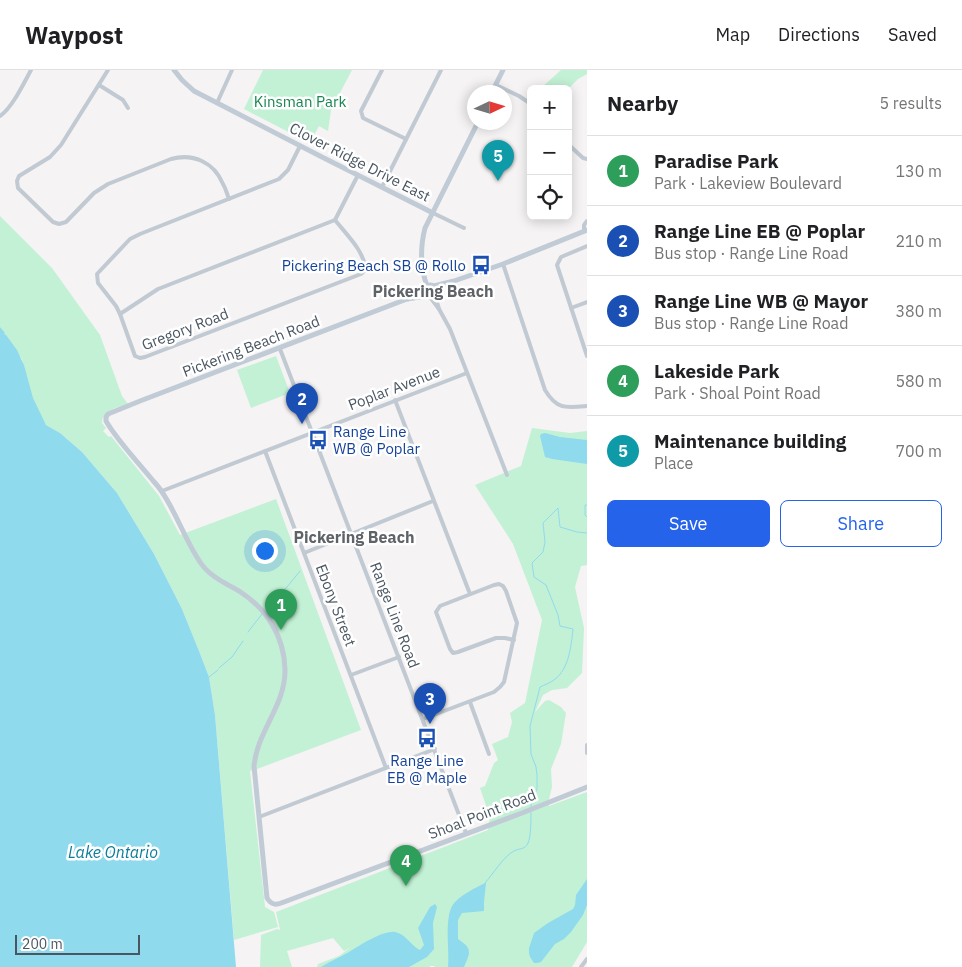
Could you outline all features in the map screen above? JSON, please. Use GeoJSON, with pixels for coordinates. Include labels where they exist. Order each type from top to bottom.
{"type":"FeatureCollection","features":[{"type":"Feature","properties":{"kind":"street"},"geometry":{"type":"LineString","coordinates":[[0,116],[9,107],[32,70]]}},
{"type":"Feature","properties":{"kind":"street"},"geometry":{"type":"LineString","coordinates":[[108,70],[61,145],[50,157],[23,172],[17,182],[18,188],[52,222],[58,224],[66,222],[94,193],[108,184],[178,157],[190,157],[208,164],[217,172],[229,199]]}},
{"type":"Feature","properties":{"kind":"street","name":"Clover Ridge Drive East"},"geometry":{"type":"LineString","coordinates":[[174,70],[194,91],[433,213]]}},
{"type":"Feature","properties":{"kind":"street"},"geometry":{"type":"LineString","coordinates":[[217,102],[232,70]]}},
{"type":"Feature","properties":{"kind":"street"},"geometry":{"type":"LineString","coordinates":[[382,70],[361,111],[363,118],[406,139]]}},
{"type":"Feature","properties":{"kind":"street"},"geometry":{"type":"LineString","coordinates":[[382,187],[441,70]]}},
{"type":"Feature","properties":{"kind":"street"},"geometry":{"type":"LineString","coordinates":[[503,70],[496,84],[527,101]]}},
{"type":"Feature","properties":{"kind":"street"},"geometry":{"type":"LineString","coordinates":[[99,85],[123,100],[128,108]]}},
{"type":"Feature","properties":{"kind":"street"},"geometry":{"type":"LineString","coordinates":[[474,130],[425,228],[421,254],[424,273],[428,278],[430,291],[450,329],[507,475]]}},
{"type":"Feature","properties":{"kind":"street","name":"Gregory Road"},"geometry":{"type":"LineString","coordinates":[[300,146],[288,170],[279,179],[130,239],[97,274],[98,282],[120,314],[135,356],[140,358],[361,274],[366,269],[364,261],[357,247],[335,220]]}},
{"type":"Feature","properties":{"kind":"street"},"geometry":{"type":"LineString","coordinates":[[572,148],[583,158],[587,159]]}},
{"type":"Feature","properties":{"kind":"street"},"geometry":{"type":"LineString","coordinates":[[120,314],[158,289],[335,220],[358,175]]}},
{"type":"Feature","properties":{"kind":"street"},"geometry":{"type":"LineString","coordinates":[[433,213],[464,228]]}},
{"type":"Feature","properties":{"kind":"street","name":"Pickering Beach Road"},"geometry":{"type":"LineString","coordinates":[[162,491],[106,422],[105,419],[108,414],[407,299],[452,284],[454,281],[503,264],[585,230],[584,225],[587,221]]}},
{"type":"Feature","properties":{"kind":"street"},"geometry":{"type":"LineString","coordinates":[[587,246],[561,256],[557,265],[587,356]]}},
{"type":"Feature","properties":{"kind":"street"},"geometry":{"type":"LineString","coordinates":[[503,264],[545,390],[555,404],[574,407],[587,406]]}},
{"type":"Feature","properties":{"kind":"street"},"geometry":{"type":"LineString","coordinates":[[571,308],[587,302]]}},
{"type":"Feature","properties":{"kind":"street","name":"Range Line Road"},"geometry":{"type":"LineString","coordinates":[[280,348],[466,833]]}},
{"type":"Feature","properties":{"kind":"street","name":"Poplar Avenue"},"geometry":{"type":"LineString","coordinates":[[162,491],[467,373]]}},
{"type":"Feature","properties":{"kind":"street"},"geometry":{"type":"LineString","coordinates":[[395,400],[470,594]]}},
{"type":"Feature","properties":{"kind":"street","name":"Ebony Street"},"geometry":{"type":"LineString","coordinates":[[265,450],[386,768]]}},
{"type":"Feature","properties":{"kind":"street"},"geometry":{"type":"LineString","coordinates":[[162,491],[200,563],[210,573],[250,599],[262,610],[269,618],[281,644],[285,672],[282,690],[276,708],[262,736],[255,759],[254,775],[259,817],[435,749]]}},
{"type":"Feature","properties":{"kind":"street"},"geometry":{"type":"LineString","coordinates":[[304,553],[433,501]]}},
{"type":"Feature","properties":{"kind":"street"},"geometry":{"type":"LineString","coordinates":[[423,719],[470,702],[500,688],[504,682],[514,640],[517,623],[504,586],[500,584],[440,606],[436,612],[453,653],[496,638],[514,640]]}},
{"type":"Feature","properties":{"kind":"street"},"geometry":{"type":"LineString","coordinates":[[351,675],[399,657]]}},
{"type":"Feature","properties":{"kind":"street"},"geometry":{"type":"LineString","coordinates":[[470,702],[489,754]]}},
{"type":"Feature","properties":{"kind":"street"},"geometry":{"type":"LineString","coordinates":[[587,746],[587,753]]}},
{"type":"Feature","properties":{"kind":"street","name":"Shoal Point Road"},"geometry":{"type":"LineString","coordinates":[[259,817],[267,898],[275,905],[587,787]]}},
{"type":"Feature","properties":{"kind":"street"},"geometry":{"type":"LineString","coordinates":[[582,967],[587,959]]}},
{"type":"Feature","properties":{"kind":"green space","name":"Kinsman Park"},"geometry":{"type":"Polygon","coordinates":[[[263,70],[352,70],[331,110],[328,131],[319,126],[310,143],[244,109],[263,70]]]}},
{"type":"Feature","properties":{"kind":"green space"},"geometry":{"type":"Polygon","coordinates":[[[561,70],[587,70],[587,74],[572,85],[544,85],[561,70]]]}},
{"type":"Feature","properties":{"kind":"green space"},"geometry":{"type":"Polygon","coordinates":[[[0,216],[52,268],[100,335],[122,396],[128,404],[107,412],[102,423],[106,428],[103,431],[109,437],[111,436],[159,496],[180,535],[276,499],[361,730],[250,771],[265,907],[274,912],[278,927],[234,940],[215,715],[209,677],[182,609],[154,554],[117,493],[82,452],[60,433],[46,425],[32,405],[22,359],[0,332],[0,216]]]}},
{"type":"Feature","properties":{"kind":"green space"},"geometry":{"type":"Polygon","coordinates":[[[276,356],[290,393],[251,408],[237,370],[276,356]]]}},
{"type":"Feature","properties":{"kind":"green space"},"geometry":{"type":"Polygon","coordinates":[[[532,428],[570,433],[587,431],[587,565],[581,566],[575,587],[584,628],[582,673],[567,688],[552,690],[543,695],[535,712],[545,701],[549,700],[561,707],[566,713],[561,744],[551,769],[552,787],[549,806],[587,792],[587,942],[572,967],[452,967],[457,899],[448,967],[409,967],[427,948],[417,952],[345,967],[317,967],[318,964],[339,956],[351,947],[344,951],[333,938],[287,951],[292,967],[260,967],[261,935],[277,929],[280,930],[276,912],[488,830],[490,817],[480,788],[485,786],[494,763],[498,760],[492,744],[508,737],[512,722],[510,713],[525,703],[542,620],[513,544],[475,485],[521,466],[532,428]]]}},
{"type":"Feature","properties":{"kind":"water","name":"Lake Ontario"},"geometry":{"type":"Polygon","coordinates":[[[0,327],[17,350],[24,365],[33,398],[46,425],[60,433],[82,452],[117,493],[154,554],[182,609],[209,677],[215,715],[236,967],[0,967],[0,327]]]}},
{"type":"Feature","properties":{"kind":"water"},"geometry":{"type":"Polygon","coordinates":[[[545,433],[587,440],[587,464],[545,457],[540,436],[545,433]]]}},
{"type":"Feature","properties":{"kind":"water"},"geometry":{"type":"Polygon","coordinates":[[[587,879],[587,905],[583,915],[571,932],[555,944],[541,962],[534,963],[530,957],[529,948],[534,933],[573,909],[576,895],[587,879]]]}},
{"type":"Feature","properties":{"kind":"water"},"geometry":{"type":"Polygon","coordinates":[[[485,883],[484,911],[462,913],[458,920],[458,939],[466,945],[469,951],[464,967],[448,967],[448,923],[451,908],[462,896],[485,883]]]}},
{"type":"Feature","properties":{"kind":"water"},"geometry":{"type":"Polygon","coordinates":[[[435,904],[437,907],[433,923],[434,949],[427,957],[409,967],[321,967],[384,933],[399,933],[420,950],[424,945],[418,928],[430,907],[435,904]]]}},
{"type":"Feature","properties":{"kind":"waterway"},"geometry":{"type":"LineString","coordinates":[[587,505],[585,505],[585,515],[587,517]]}},
{"type":"Feature","properties":{"kind":"waterway"},"geometry":{"type":"LineString","coordinates":[[531,808],[531,801],[537,789],[537,775],[531,754],[530,726],[540,687],[554,680],[566,664],[573,629],[560,626],[558,615],[546,585],[534,577],[532,563],[543,552],[545,542],[543,523],[558,508],[560,527],[587,533]]}},
{"type":"Feature","properties":{"kind":"waterway"},"geometry":{"type":"LineString","coordinates":[[267,609],[300,571]]}},
{"type":"Feature","properties":{"kind":"waterway"},"geometry":{"type":"LineString","coordinates":[[248,632],[262,614]]}},
{"type":"Feature","properties":{"kind":"waterway"},"geometry":{"type":"LineString","coordinates":[[219,668],[232,657],[243,641]]}},
{"type":"Feature","properties":{"kind":"waterway"},"geometry":{"type":"LineString","coordinates":[[209,677],[218,670]]}},
{"type":"Feature","properties":{"kind":"waterway"},"geometry":{"type":"LineString","coordinates":[[485,883],[506,857],[527,845],[530,833],[531,812]]}},
{"type":"Feature","properties":{"kind":"place","name":"Maintenance building"},"geometry":{"type":"Point","coordinates":[498,181]}},
{"type":"Feature","properties":{"kind":"place","name":"Pickering Beach SB @ Rollo"},"geometry":{"type":"Point","coordinates":[481,265]}},
{"type":"Feature","properties":{"kind":"place","name":"Range Line EB @ Poplar"},"geometry":{"type":"Point","coordinates":[302,424]}},
{"type":"Feature","properties":{"kind":"place","name":"Range Line WB @ Poplar"},"geometry":{"type":"Point","coordinates":[318,440]}},
{"type":"Feature","properties":{"kind":"place","name":"Paradise Park"},"geometry":{"type":"Point","coordinates":[281,630]}},
{"type":"Feature","properties":{"kind":"place","name":"Range Line WB @ Mayor"},"geometry":{"type":"Point","coordinates":[430,724]}},
{"type":"Feature","properties":{"kind":"place","name":"Range Line EB @ Maple"},"geometry":{"type":"Point","coordinates":[427,738]}},
{"type":"Feature","properties":{"kind":"place","name":"Lakeside Park"},"geometry":{"type":"Point","coordinates":[406,886]}},
{"type":"Feature","properties":{"kind":"district","name":"Pickering Beach"},"geometry":{"type":"Point","coordinates":[433,291]}},
{"type":"Feature","properties":{"kind":"district","name":"Pickering Beach"},"geometry":{"type":"Point","coordinates":[354,537]}}]}
